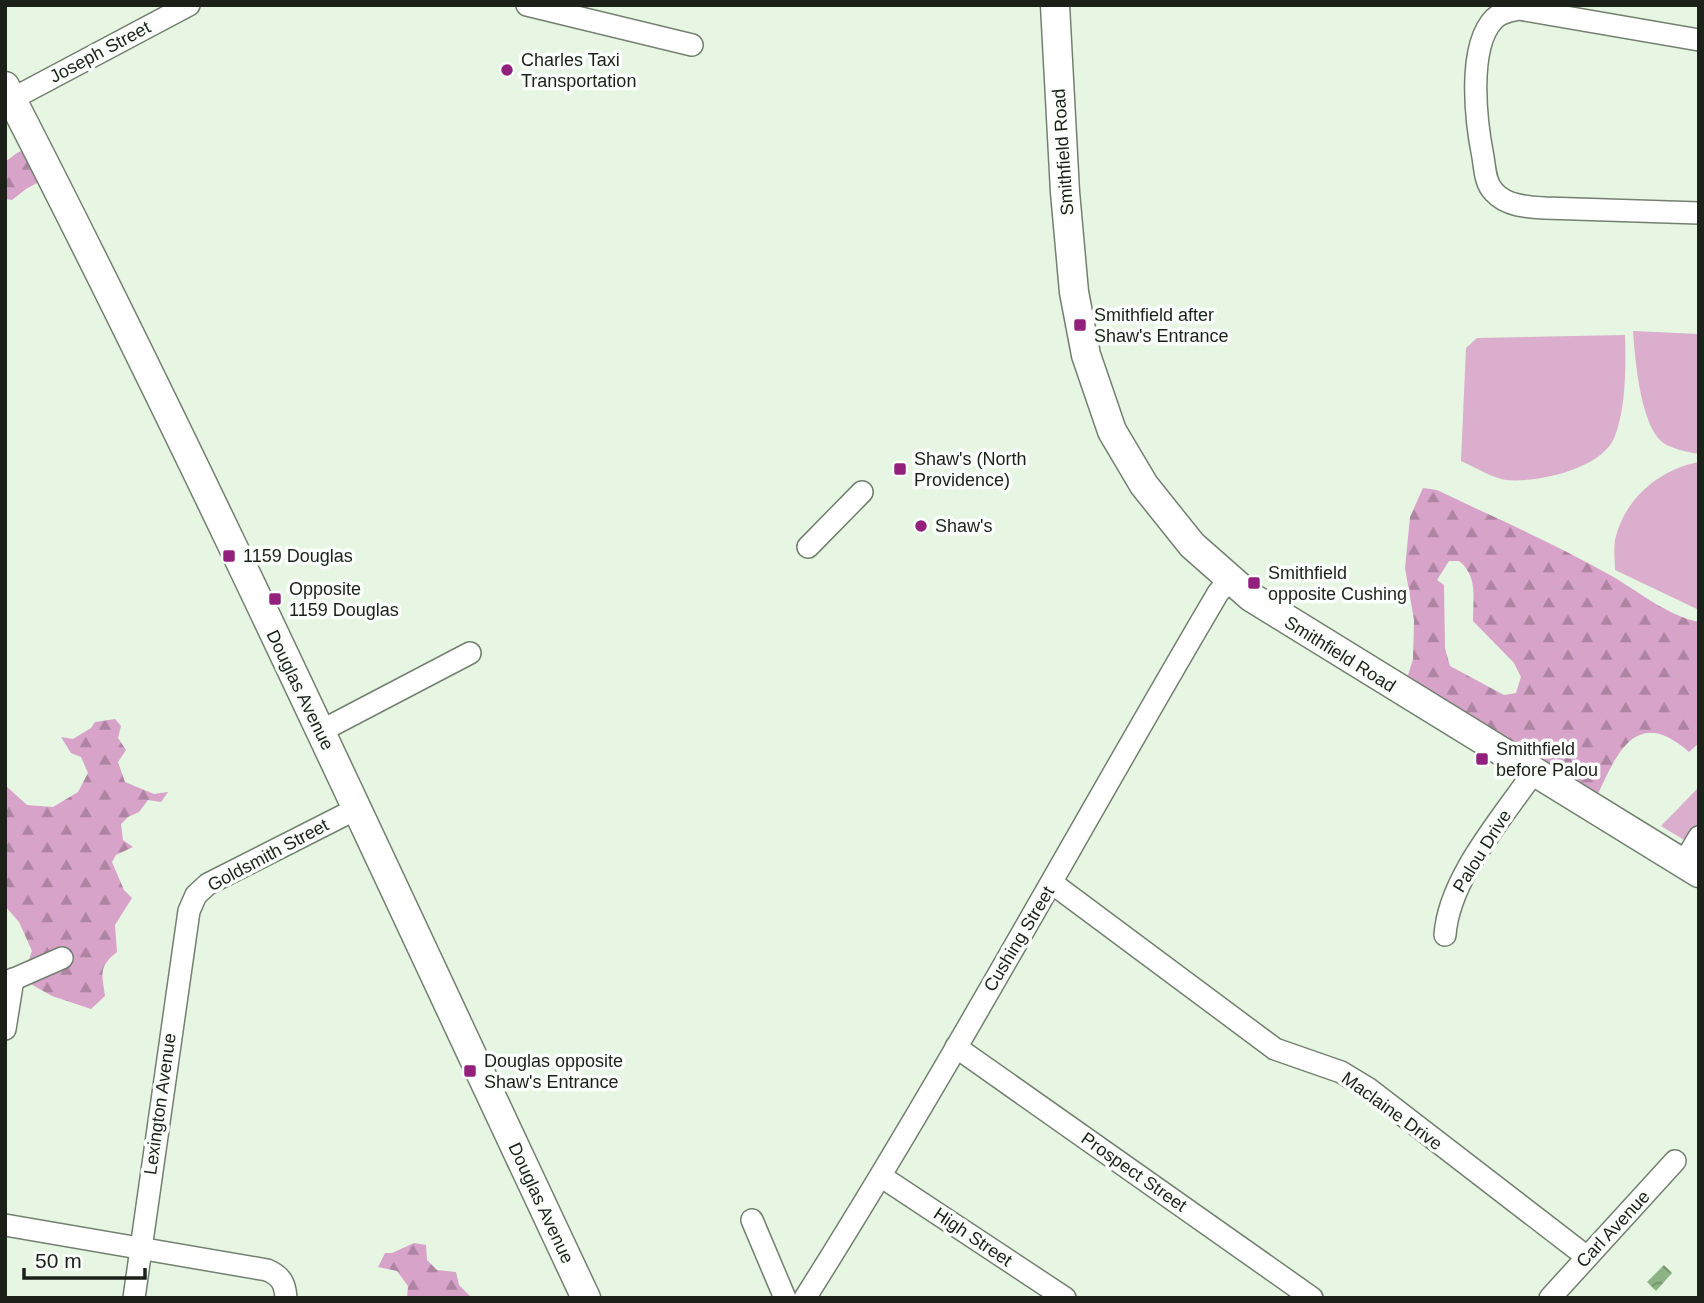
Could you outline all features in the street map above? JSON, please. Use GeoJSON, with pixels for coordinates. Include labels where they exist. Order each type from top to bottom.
{"type":"FeatureCollection","features":[{"type":"Feature","properties":{"kind":"main road","name":"Smithfield Road"},"geometry":{"type":"LineString","coordinates":[[1055,5],[1065,192],[1074,292],[1086,355],[1112,431],[1144,485],[1192,545],[1251,597],[1691,868]]}},
{"type":"Feature","properties":{"kind":"main road","name":"Douglas Avenue"},"geometry":{"type":"LineString","coordinates":[[9,92],[119,311],[321,731],[586,1298]]}},
{"type":"Feature","properties":{"kind":"street","name":"Joseph Street"},"geometry":{"type":"LineString","coordinates":[[9,92],[155,13],[189,5]]}},
{"type":"Feature","properties":{"kind":"street"},"geometry":{"type":"LineString","coordinates":[[527,5],[692,45]]}},
{"type":"Feature","properties":{"kind":"street"},"geometry":{"type":"LineString","coordinates":[[1699,40],[1593,13],[1519,9],[1504,12],[1495,18],[1483,41],[1474,93],[1478,133],[1488,184],[1503,200],[1529,207],[1699,213]]}},
{"type":"Feature","properties":{"kind":"street"},"geometry":{"type":"LineString","coordinates":[[808,547],[862,492]]}},
{"type":"Feature","properties":{"kind":"street","name":"Cushing Street"},"geometry":{"type":"LineString","coordinates":[[805,1298],[882,1177],[1146,715],[1218,593],[1230,579]]}},
{"type":"Feature","properties":{"kind":"street"},"geometry":{"type":"LineString","coordinates":[[321,731],[470,653]]}},
{"type":"Feature","properties":{"kind":"street","name":"Palou Drive"},"geometry":{"type":"LineString","coordinates":[[1445,935],[1446,916],[1457,888],[1533,773]]}},
{"type":"Feature","properties":{"kind":"street","name":"Goldsmith Street"},"geometry":{"type":"LineString","coordinates":[[189,911],[196,895],[208,884],[356,809]]}},
{"type":"Feature","properties":{"kind":"street"},"geometry":{"type":"LineString","coordinates":[[1691,868],[1699,837]]}},
{"type":"Feature","properties":{"kind":"street","name":"Maclaine Drive"},"geometry":{"type":"LineString","coordinates":[[1052,883],[1275,1049],[1341,1072],[1369,1089],[1587,1257]]}},
{"type":"Feature","properties":{"kind":"street","name":"Lexington Avenue"},"geometry":{"type":"LineString","coordinates":[[134,1298],[189,911]]}},
{"type":"Feature","properties":{"kind":"street"},"geometry":{"type":"LineString","coordinates":[[5,1029],[9,981],[62,958]]}},
{"type":"Feature","properties":{"kind":"street","name":"Prospect Street"},"geometry":{"type":"LineString","coordinates":[[956,1047],[1312,1298]]}},
{"type":"Feature","properties":{"kind":"street","name":"Carl Avenue"},"geometry":{"type":"LineString","coordinates":[[1550,1298],[1675,1161]]}},
{"type":"Feature","properties":{"kind":"street","name":"High Street"},"geometry":{"type":"LineString","coordinates":[[882,1177],[1065,1298]]}},
{"type":"Feature","properties":{"kind":"street"},"geometry":{"type":"LineString","coordinates":[[751,1220],[785,1298]]}},
{"type":"Feature","properties":{"kind":"street"},"geometry":{"type":"LineString","coordinates":[[5,1225],[267,1270],[278,1274],[285,1285],[286,1298]]}},
{"type":"Feature","properties":{"kind":"green space"},"geometry":{"type":"Polygon","coordinates":[[[36,144],[52,175],[12,200],[5,199],[5,162],[36,144]]]}},
{"type":"Feature","properties":{"kind":"green space"},"geometry":{"type":"Polygon","coordinates":[[[1423,488],[1437,490],[1568,552],[1675,614],[1699,622],[1699,743],[1689,752],[1669,738],[1653,733],[1639,735],[1627,743],[1617,756],[1592,806],[1402,695],[1413,659],[1414,620],[1405,568],[1410,517],[1423,488]],[[1449,561],[1437,580],[1444,585],[1445,648],[1450,666],[1504,695],[1516,693],[1521,677],[1514,663],[1473,621],[1472,581],[1459,561],[1449,561]]]}},
{"type":"Feature","properties":{"kind":"green space"},"geometry":{"type":"Polygon","coordinates":[[[115,719],[121,726],[118,738],[126,750],[118,762],[125,782],[154,794],[168,792],[161,802],[148,800],[139,812],[121,824],[123,840],[133,847],[116,855],[112,862],[124,890],[132,898],[115,925],[117,952],[104,967],[105,996],[91,1009],[52,996],[22,979],[32,951],[19,922],[5,906],[5,785],[27,805],[53,807],[78,792],[88,773],[81,757],[71,753],[61,737],[73,739],[91,728],[95,722],[115,719]]]}},
{"type":"Feature","properties":{"kind":"green space"},"geometry":{"type":"Polygon","coordinates":[[[414,1243],[426,1245],[427,1260],[437,1270],[456,1272],[459,1285],[472,1298],[407,1298],[408,1286],[397,1271],[378,1267],[385,1253],[392,1253],[414,1243]]]}},
{"type":"Feature","properties":{"kind":"shaded area"},"geometry":{"type":"Polygon","coordinates":[[[1633,331],[1699,334],[1699,454],[1670,447],[1662,442],[1648,420],[1640,390],[1633,331]]]}},
{"type":"Feature","properties":{"kind":"shaded area"},"geometry":{"type":"Polygon","coordinates":[[[1625,335],[1624,386],[1619,425],[1608,447],[1597,457],[1568,472],[1519,480],[1495,477],[1461,461],[1466,348],[1477,338],[1625,335]]]}},
{"type":"Feature","properties":{"kind":"shaded area"},"geometry":{"type":"Polygon","coordinates":[[[1699,462],[1699,610],[1615,570],[1614,549],[1621,522],[1636,498],[1658,478],[1699,462]]]}},
{"type":"Feature","properties":{"kind":"shaded area"},"geometry":{"type":"Polygon","coordinates":[[[1699,787],[1699,849],[1661,826],[1699,787]]]}},
{"type":"Feature","properties":{"kind":"water"},"geometry":{"type":"Polygon","coordinates":[[[1664,1265],[1672,1273],[1656,1291],[1647,1282],[1664,1265]]]}},
{"type":"Feature","properties":{"kind":"place","name":"Charles Taxi Transportation"},"geometry":{"type":"Point","coordinates":[507,70]}},
{"type":"Feature","properties":{"kind":"place","name":"Smithfield after Shaw's Entrance"},"geometry":{"type":"Point","coordinates":[1080,325]}},
{"type":"Feature","properties":{"kind":"place","name":"Shaw's (North Providence)"},"geometry":{"type":"Point","coordinates":[900,469]}},
{"type":"Feature","properties":{"kind":"place","name":"Shaw's"},"geometry":{"type":"Point","coordinates":[921,526]}},
{"type":"Feature","properties":{"kind":"place","name":"1159 Douglas"},"geometry":{"type":"Point","coordinates":[229,556]}},
{"type":"Feature","properties":{"kind":"place","name":"Smithfield opposite Cushing"},"geometry":{"type":"Point","coordinates":[1254,583]}},
{"type":"Feature","properties":{"kind":"place","name":"Opposite 1159 Douglas"},"geometry":{"type":"Point","coordinates":[275,599]}},
{"type":"Feature","properties":{"kind":"place","name":"Smithfield before Palou"},"geometry":{"type":"Point","coordinates":[1482,759]}},
{"type":"Feature","properties":{"kind":"place","name":"Douglas opposite Shaw's Entrance"},"geometry":{"type":"Point","coordinates":[470,1071]}}]}
